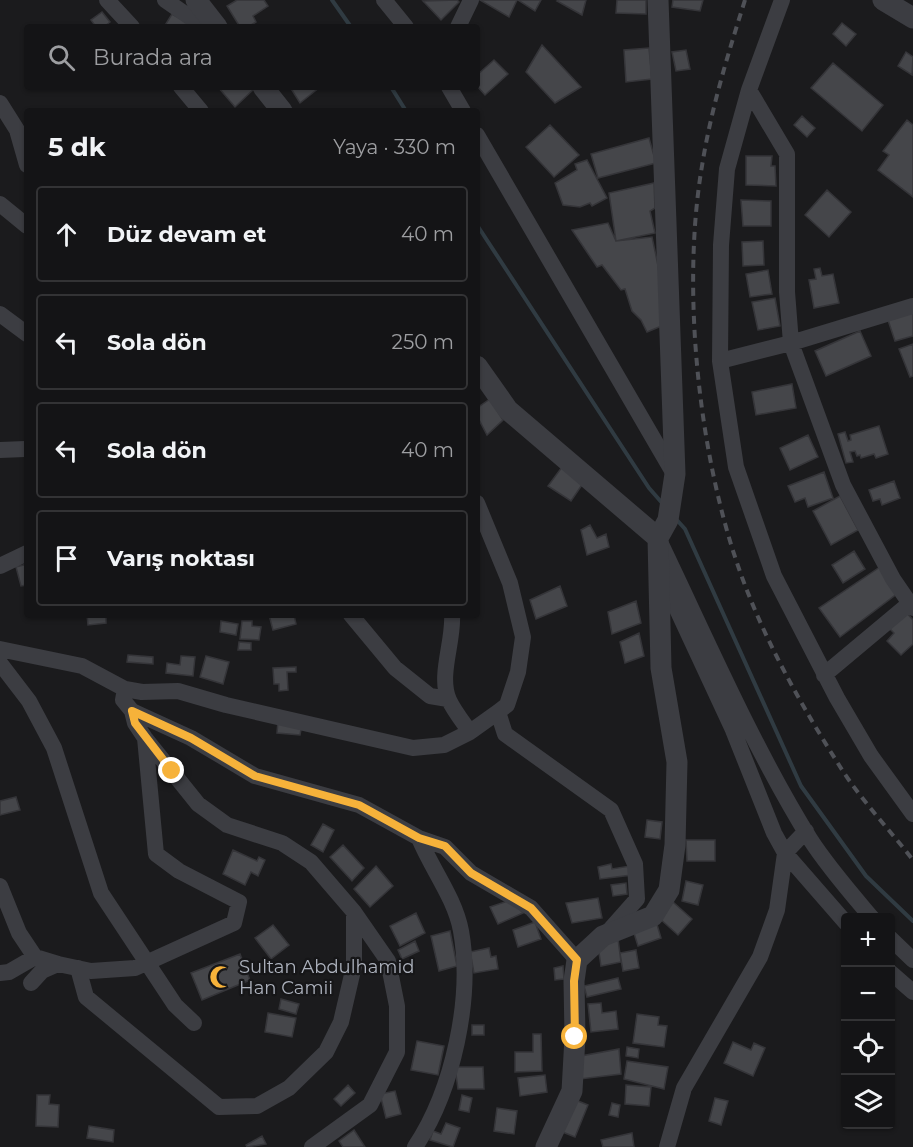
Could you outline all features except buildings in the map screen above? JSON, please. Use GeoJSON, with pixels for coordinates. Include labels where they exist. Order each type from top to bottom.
{"type":"FeatureCollection","features":[{"type":"Feature","properties":{"kind":"street"},"geometry":{"type":"LineString","coordinates":[[107,0],[129,24]]}},
{"type":"Feature","properties":{"kind":"street"},"geometry":{"type":"LineString","coordinates":[[165,0],[200,24]]}},
{"type":"Feature","properties":{"kind":"street"},"geometry":{"type":"LineString","coordinates":[[196,0],[215,24]]}},
{"type":"Feature","properties":{"kind":"street"},"geometry":{"type":"LineString","coordinates":[[384,0],[404,24]]}},
{"type":"Feature","properties":{"kind":"street"},"geometry":{"type":"LineString","coordinates":[[459,24],[471,0]]}},
{"type":"Feature","properties":{"kind":"street"},"geometry":{"type":"LineString","coordinates":[[603,936],[653,916],[669,890],[675,845],[677,762],[661,668],[663,529],[674,480],[658,0]]}},
{"type":"Feature","properties":{"kind":"street"},"geometry":{"type":"LineString","coordinates":[[782,0],[749,90],[727,169],[721,245],[720,361],[736,467],[758,536],[774,576],[824,675],[871,756],[913,814]]}},
{"type":"Feature","properties":{"kind":"street"},"geometry":{"type":"LineString","coordinates":[[883,0],[913,18]]}},
{"type":"Feature","properties":{"kind":"street"},"geometry":{"type":"LineString","coordinates":[[184,90],[198,108]]}},
{"type":"Feature","properties":{"kind":"street"},"geometry":{"type":"LineString","coordinates":[[265,90],[280,108]]}},
{"type":"Feature","properties":{"kind":"street"},"geometry":{"type":"LineString","coordinates":[[451,90],[461,108]]}},
{"type":"Feature","properties":{"kind":"street"},"geometry":{"type":"LineString","coordinates":[[749,90],[787,154],[787,292],[792,343],[843,485],[893,579],[911,606],[824,675]]}},
{"type":"Feature","properties":{"kind":"street"},"geometry":{"type":"LineString","coordinates":[[0,103],[17,130],[24,154]]}},
{"type":"Feature","properties":{"kind":"street"},"geometry":{"type":"LineString","coordinates":[[480,140],[674,480]]}},
{"type":"Feature","properties":{"kind":"street"},"geometry":{"type":"LineString","coordinates":[[0,204],[24,224]]}},
{"type":"Feature","properties":{"kind":"street"},"geometry":{"type":"LineString","coordinates":[[720,361],[792,343],[913,306]]}},
{"type":"Feature","properties":{"kind":"street"},"geometry":{"type":"LineString","coordinates":[[0,314],[24,332]]}},
{"type":"Feature","properties":{"kind":"street"},"geometry":{"type":"LineString","coordinates":[[480,370],[508,410],[663,529],[778,781],[806,831],[841,881],[868,913]]}},
{"type":"Feature","properties":{"kind":"street"},"geometry":{"type":"LineString","coordinates":[[0,450],[24,449]]}},
{"type":"Feature","properties":{"kind":"street"},"geometry":{"type":"LineString","coordinates":[[0,649],[82,666],[125,689],[142,693],[178,691],[226,705],[413,748],[444,745],[470,732],[507,705],[518,672],[523,637],[510,583],[480,510]]}},
{"type":"Feature","properties":{"kind":"street"},"geometry":{"type":"LineString","coordinates":[[663,529],[667,588],[733,730],[774,833],[785,853],[841,917]]}},
{"type":"Feature","properties":{"kind":"street"},"geometry":{"type":"LineString","coordinates":[[0,566],[24,554]]}},
{"type":"Feature","properties":{"kind":"street"},"geometry":{"type":"LineString","coordinates":[[353,618],[395,668],[430,696],[448,699]]}},
{"type":"Feature","properties":{"kind":"street"},"geometry":{"type":"LineString","coordinates":[[452,618],[453,633],[445,676],[448,699],[470,732]]}},
{"type":"Feature","properties":{"kind":"street"},"geometry":{"type":"LineString","coordinates":[[0,663],[29,701],[54,748],[101,892],[176,1005],[194,1023]]}},
{"type":"Feature","properties":{"kind":"street"},"geometry":{"type":"LineString","coordinates":[[125,689],[123,700],[132,711],[135,723],[198,804],[226,825],[282,843],[311,862],[354,912],[388,961],[397,1006],[397,1052],[370,1105],[312,1147]]}},
{"type":"Feature","properties":{"kind":"street"},"geometry":{"type":"LineString","coordinates":[[132,711],[191,738],[255,776],[359,805],[419,838],[445,846],[471,873],[531,908],[577,960]]}},
{"type":"Feature","properties":{"kind":"street"},"geometry":{"type":"LineString","coordinates":[[498,712],[505,734],[611,810],[635,864],[637,899],[577,960],[574,981],[575,1037],[572,1091],[546,1147]]}},
{"type":"Feature","properties":{"kind":"street"},"geometry":{"type":"LineString","coordinates":[[0,886],[19,933],[35,957],[78,968],[91,970],[135,968],[234,923],[239,902],[179,871],[156,854],[145,738]]}},
{"type":"Feature","properties":{"kind":"street"},"geometry":{"type":"LineString","coordinates":[[667,1147],[684,1088],[760,957],[777,910],[785,853],[806,831]]}},
{"type":"Feature","properties":{"kind":"street"},"geometry":{"type":"LineString","coordinates":[[415,1147],[432,1122],[450,1071],[465,988],[461,929],[419,838]]}},
{"type":"Feature","properties":{"kind":"street"},"geometry":{"type":"LineString","coordinates":[[78,968],[86,997],[219,1107],[257,1106],[289,1088],[326,1052],[341,1022],[354,966],[354,912]]}},
{"type":"Feature","properties":{"kind":"street"},"geometry":{"type":"LineString","coordinates":[[895,942],[913,960]]}},
{"type":"Feature","properties":{"kind":"street"},"geometry":{"type":"LineString","coordinates":[[0,973],[9,972],[35,957]]}},
{"type":"Feature","properties":{"kind":"street"},"geometry":{"type":"LineString","coordinates":[[31,983],[42,971],[58,964]]}},
{"type":"Feature","properties":{"kind":"street"},"geometry":{"type":"LineString","coordinates":[[895,976],[913,992]]}},
{"type":"Feature","properties":{"kind":"waterway"},"geometry":{"type":"LineString","coordinates":[[332,0],[349,24]]}},
{"type":"Feature","properties":{"kind":"waterway"},"geometry":{"type":"LineString","coordinates":[[393,90],[404,108]]}},
{"type":"Feature","properties":{"kind":"waterway"},"geometry":{"type":"LineString","coordinates":[[480,230],[649,488],[663,504]]}},
{"type":"Feature","properties":{"kind":"waterway"},"geometry":{"type":"LineString","coordinates":[[676,519],[685,529],[801,786],[866,876],[913,921]]}},
{"type":"Feature","properties":{"kind":"railway"},"geometry":{"type":"LineString","coordinates":[[745,0],[710,124],[696,217],[693,271],[694,327],[707,442],[718,497],[733,550],[750,598],[769,641],[802,704],[847,778],[913,860]]}},
{"type":"Feature","properties":{"kind":"place","name":"Sultan Abdulhamid Han Camii"},"geometry":{"type":"Point","coordinates":[221,977]}},
{"type":"Feature","properties":{"kind":"route"},"geometry":{"type":"LineString","coordinates":[[172,771],[135,723],[132,711],[191,738],[255,776],[359,805],[419,838],[445,846],[471,873],[531,908],[577,960],[574,981],[575,1037]]}}]}
